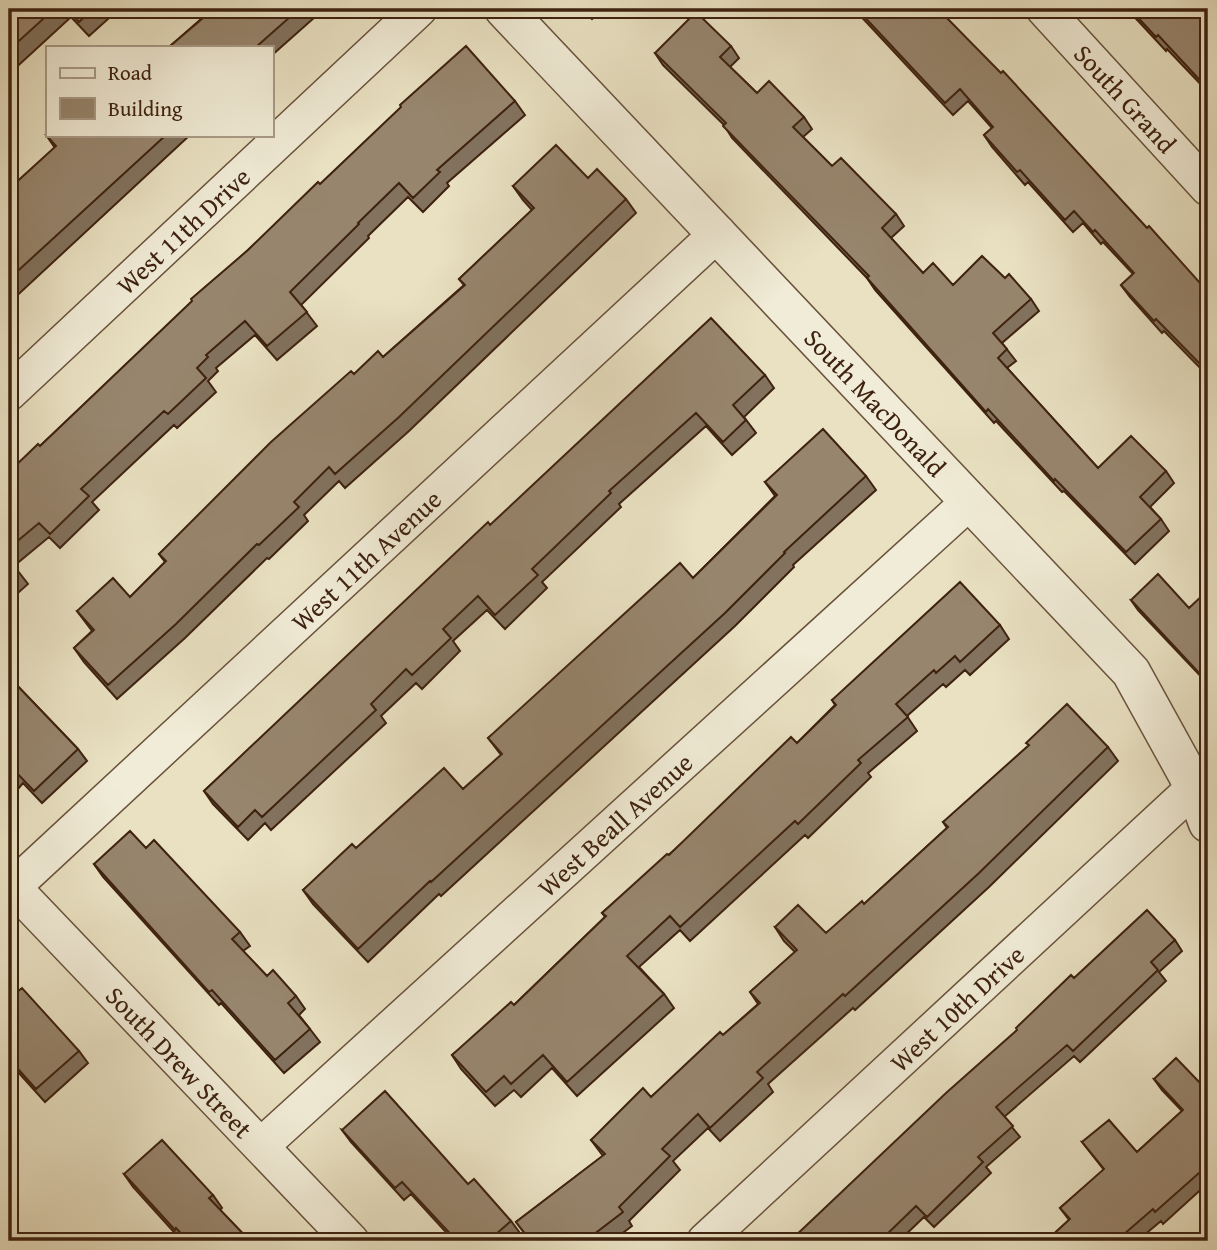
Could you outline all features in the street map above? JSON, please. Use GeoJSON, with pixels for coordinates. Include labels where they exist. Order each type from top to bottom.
{"type":"FeatureCollection","features":[{"type":"Feature","properties":{"kind":"street","name":"West 11th Drive"},"geometry":{"type":"LineString","coordinates":[[9,393],[419,9]]}},
{"type":"Feature","properties":{"kind":"street","name":"South MacDonald"},"geometry":{"type":"LineString","coordinates":[[504,9],[1131,672],[1202,781],[1208,823]]}},
{"type":"Feature","properties":{"kind":"street","name":"South Grand"},"geometry":{"type":"LineString","coordinates":[[1044,9],[1208,188]]}},
{"type":"Feature","properties":{"kind":"street","name":"West 11th Avenue"},"geometry":{"type":"LineString","coordinates":[[11,885],[718,233]]}},
{"type":"Feature","properties":{"kind":"street","name":"West Beall Avenue"},"geometry":{"type":"LineString","coordinates":[[261,1146],[969,502]]}},
{"type":"Feature","properties":{"kind":"street","name":"West 10th Drive"},"geometry":{"type":"LineString","coordinates":[[705,1241],[1202,781]]}},
{"type":"Feature","properties":{"kind":"street","name":"South Drew Street"},"geometry":{"type":"LineString","coordinates":[[11,885],[351,1241]]}},
{"type":"Feature","properties":{"kind":"building"},"geometry":{"type":"Polygon","coordinates":[[[9,9],[54,9],[9,50],[9,9]]]}},
{"type":"Feature","properties":{"kind":"building"},"geometry":{"type":"Polygon","coordinates":[[[67,9],[93,9],[79,22],[67,9]]]}},
{"type":"Feature","properties":{"kind":"building"},"geometry":{"type":"Polygon","coordinates":[[[202,9],[299,9],[257,46],[170,46],[202,19],[197,13],[202,9]]]}},
{"type":"Feature","properties":{"kind":"building"},"geometry":{"type":"Polygon","coordinates":[[[857,9],[938,9],[1001,73],[1003,71],[1208,292],[1208,363],[1204,368],[1156,319],[1154,321],[1121,285],[1134,273],[1095,230],[1093,232],[1074,211],[1065,220],[984,135],[993,127],[960,89],[945,103],[857,9]]]}},
{"type":"Feature","properties":{"kind":"building"},"geometry":{"type":"Polygon","coordinates":[[[1130,9],[1194,9],[1208,23],[1208,89],[1158,35],[1156,37],[1130,9]]]}},
{"type":"Feature","properties":{"kind":"building"},"geometry":{"type":"Polygon","coordinates":[[[696,12],[731,46],[720,57],[757,93],[769,81],[804,117],[793,127],[832,166],[841,158],[896,214],[882,228],[923,273],[933,263],[953,285],[982,256],[1005,278],[1009,274],[1031,299],[993,333],[1007,349],[998,358],[1098,468],[1131,436],[1166,471],[1140,497],[1161,519],[1126,552],[1055,479],[1054,481],[988,409],[986,412],[867,278],[869,276],[723,126],[726,123],[655,53],[696,12]]]}},
{"type":"Feature","properties":{"kind":"building"},"geometry":{"type":"Polygon","coordinates":[[[466,46],[515,101],[437,170],[440,172],[413,198],[399,183],[358,223],[290,292],[307,312],[267,346],[245,321],[206,355],[208,357],[197,368],[206,378],[168,414],[164,411],[81,489],[89,496],[50,534],[39,523],[9,548],[9,472],[38,444],[40,446],[192,301],[191,299],[248,250],[318,182],[320,184],[401,107],[400,105],[466,46]]]}},
{"type":"Feature","properties":{"kind":"building"},"geometry":{"type":"Polygon","coordinates":[[[47,136],[165,136],[9,279],[9,189],[56,146],[47,136]]]}},
{"type":"Feature","properties":{"kind":"building"},"geometry":{"type":"Polygon","coordinates":[[[556,145],[588,178],[597,169],[626,199],[399,417],[335,474],[329,467],[294,502],[299,507],[108,685],[74,648],[94,630],[77,611],[113,578],[130,597],[166,561],[159,554],[271,442],[351,371],[354,374],[378,351],[383,357],[465,285],[459,279],[534,208],[513,186],[556,145]]]}},
{"type":"Feature","properties":{"kind":"building"},"geometry":{"type":"Polygon","coordinates":[[[711,318],[765,375],[733,405],[746,420],[723,442],[696,413],[609,491],[611,493],[532,569],[538,575],[495,615],[478,596],[443,629],[451,638],[412,675],[406,669],[371,704],[376,710],[262,817],[255,810],[238,827],[204,791],[488,522],[490,525],[711,318]]]}},
{"type":"Feature","properties":{"kind":"building"},"geometry":{"type":"Polygon","coordinates":[[[823,429],[866,476],[784,552],[725,613],[358,949],[303,890],[352,844],[356,848],[444,768],[463,789],[502,754],[488,738],[680,563],[693,578],[777,495],[765,482],[823,429]]]}},
{"type":"Feature","properties":{"kind":"building"},"geometry":{"type":"Polygon","coordinates":[[[9,559],[18,570],[9,578],[9,559]]]}},
{"type":"Feature","properties":{"kind":"building"},"geometry":{"type":"Polygon","coordinates":[[[1158,574],[1189,608],[1204,594],[1208,599],[1208,668],[1201,675],[1131,600],[1158,574]]]}},
{"type":"Feature","properties":{"kind":"building"},"geometry":{"type":"Polygon","coordinates":[[[960,582],[1000,625],[960,662],[955,656],[936,673],[934,670],[896,704],[908,717],[858,760],[861,763],[798,824],[795,821],[680,927],[670,916],[627,956],[664,994],[567,1082],[543,1055],[511,1084],[504,1076],[486,1092],[452,1055],[511,1002],[514,1005],[606,916],[602,913],[669,855],[791,737],[797,743],[836,705],[832,700],[960,582]]]}},
{"type":"Feature","properties":{"kind":"building"},"geometry":{"type":"Polygon","coordinates":[[[9,677],[78,749],[34,791],[15,771],[9,776],[9,677]]]}},
{"type":"Feature","properties":{"kind":"building"},"geometry":{"type":"Polygon","coordinates":[[[1067,704],[1108,747],[979,873],[845,996],[843,994],[757,1072],[763,1078],[710,1128],[698,1114],[662,1149],[670,1156],[619,1207],[623,1212],[585,1241],[531,1241],[516,1222],[605,1154],[591,1140],[643,1088],[651,1097],[720,1032],[723,1035],[760,1003],[750,992],[797,950],[775,927],[798,905],[826,933],[862,901],[864,904],[948,827],[943,822],[1029,745],[1026,743],[1067,704]]]}},
{"type":"Feature","properties":{"kind":"building"},"geometry":{"type":"Polygon","coordinates":[[[130,831],[146,848],[154,840],[240,932],[232,939],[267,976],[273,970],[296,996],[288,1003],[310,1029],[275,1060],[212,990],[209,992],[94,864],[130,831]]]}},
{"type":"Feature","properties":{"kind":"building"},"geometry":{"type":"Polygon","coordinates":[[[1147,910],[1175,940],[1151,962],[1158,970],[1073,1051],[1067,1045],[996,1107],[1013,1126],[978,1157],[983,1162],[927,1217],[916,1206],[880,1241],[790,1241],[946,1093],[1017,1030],[1016,1028],[1071,975],[1074,978],[1147,910]]]}},
{"type":"Feature","properties":{"kind":"building"},"geometry":{"type":"Polygon","coordinates":[[[9,984],[17,992],[22,988],[79,1051],[36,1089],[9,1059],[9,984]]]}},
{"type":"Feature","properties":{"kind":"building"},"geometry":{"type":"Polygon","coordinates":[[[1176,1058],[1203,1086],[1208,1081],[1208,1165],[1155,1212],[1153,1209],[1116,1241],[1046,1241],[1070,1219],[1060,1208],[1104,1169],[1082,1142],[1109,1120],[1137,1152],[1183,1110],[1154,1079],[1176,1058]]]}},
{"type":"Feature","properties":{"kind":"building"},"geometry":{"type":"Polygon","coordinates":[[[385,1091],[468,1184],[474,1179],[511,1221],[488,1241],[457,1241],[402,1182],[395,1188],[342,1130],[385,1091]]]}},
{"type":"Feature","properties":{"kind":"building"},"geometry":{"type":"Polygon","coordinates":[[[162,1140],[213,1195],[209,1198],[250,1241],[188,1241],[124,1174],[162,1140]]]}}]}
